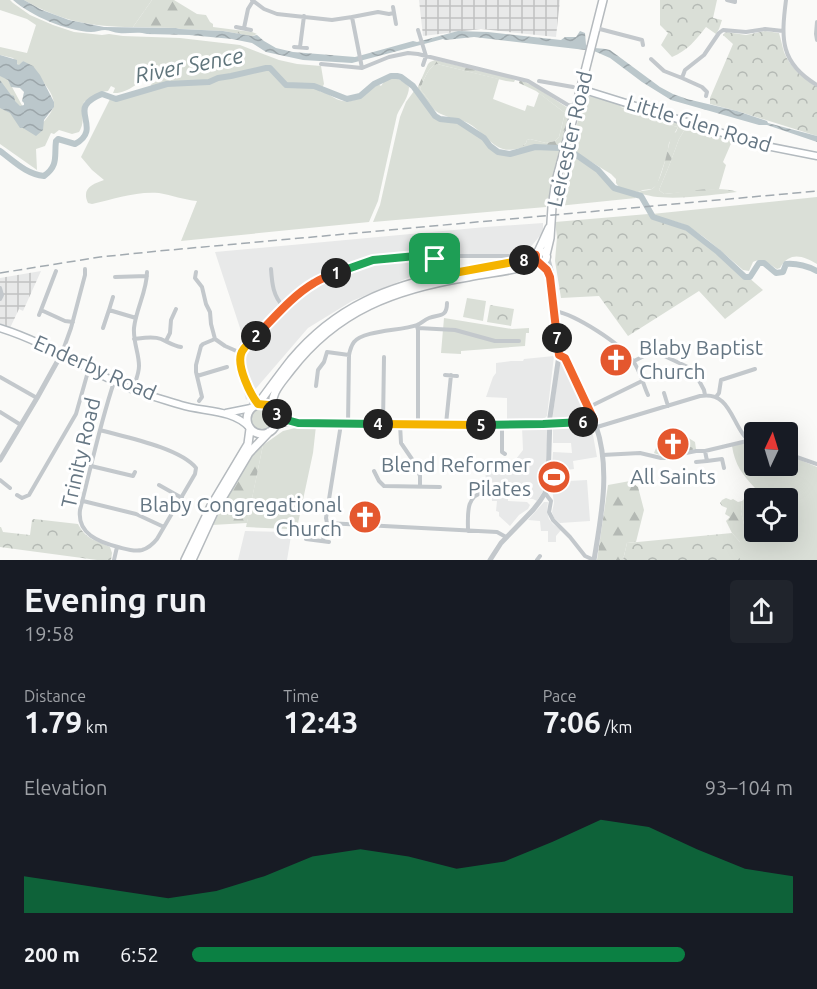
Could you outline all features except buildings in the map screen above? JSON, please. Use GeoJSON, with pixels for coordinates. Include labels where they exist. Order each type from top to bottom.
{"type":"FeatureCollection","features":[{"type":"Feature","properties":{"kind":"main road","name":"Leicester Road"},"geometry":{"type":"LineString","coordinates":[[547,256],[556,181],[603,0]]}},
{"type":"Feature","properties":{"kind":"main road","name":"Little Glen Road"},"geometry":{"type":"LineString","coordinates":[[581,89],[761,145],[817,156]]}},
{"type":"Feature","properties":{"kind":"main road","name":"Leicester Road"},"geometry":{"type":"LineString","coordinates":[[537,254],[551,222]]}},
{"type":"Feature","properties":{"kind":"main road"},"geometry":{"type":"LineString","coordinates":[[185,560],[210,506],[248,444],[247,417],[292,359],[315,335],[333,320],[382,292],[424,279],[524,260],[543,252],[547,256],[545,261],[514,269],[447,280],[384,298],[360,310],[323,336],[297,362],[280,384],[272,403],[277,421],[249,453],[214,512],[192,560]]}},
{"type":"Feature","properties":{"kind":"main road"},"geometry":{"type":"LineString","coordinates":[[537,254],[536,258],[539,262]]}},
{"type":"Feature","properties":{"kind":"main road","name":"Enderby Road"},"geometry":{"type":"LineString","coordinates":[[0,328],[20,334],[62,353],[133,389],[192,408],[226,414]]}},
{"type":"Feature","properties":{"kind":"main road"},"geometry":{"type":"LineString","coordinates":[[226,414],[268,405],[275,411]]}},
{"type":"Feature","properties":{"kind":"main road"},"geometry":{"type":"LineString","coordinates":[[226,414],[241,419],[249,428],[260,434],[270,431]]}},
{"type":"Feature","properties":{"kind":"street"},"geometry":{"type":"LineString","coordinates":[[244,28],[248,9],[253,0],[270,12],[332,20],[378,12],[394,13]]}},
{"type":"Feature","properties":{"kind":"street"},"geometry":{"type":"LineString","coordinates":[[727,0],[735,2],[735,0]]}},
{"type":"Feature","properties":{"kind":"street"},"geometry":{"type":"LineString","coordinates":[[786,0],[784,45],[795,68],[817,85]]}},
{"type":"Feature","properties":{"kind":"street"},"geometry":{"type":"LineString","coordinates":[[393,7],[396,24]]}},
{"type":"Feature","properties":{"kind":"street"},"geometry":{"type":"LineString","coordinates":[[300,47],[304,16]]}},
{"type":"Feature","properties":{"kind":"street"},"geometry":{"type":"LineString","coordinates":[[352,17],[362,66]]}},
{"type":"Feature","properties":{"kind":"street"},"geometry":{"type":"LineString","coordinates":[[817,22],[817,40]]}},
{"type":"Feature","properties":{"kind":"street"},"geometry":{"type":"LineString","coordinates":[[236,27],[251,30]]}},
{"type":"Feature","properties":{"kind":"street"},"geometry":{"type":"LineString","coordinates":[[596,28],[642,40],[643,45]]}},
{"type":"Feature","properties":{"kind":"street"},"geometry":{"type":"LineString","coordinates":[[682,78],[685,70],[704,55],[723,30],[746,32],[765,28],[783,31]]}},
{"type":"Feature","properties":{"kind":"street"},"geometry":{"type":"LineString","coordinates":[[418,30],[426,56],[423,65]]}},
{"type":"Feature","properties":{"kind":"street"},"geometry":{"type":"LineString","coordinates":[[294,47],[306,48]]}},
{"type":"Feature","properties":{"kind":"street"},"geometry":{"type":"LineString","coordinates":[[321,64],[362,66],[413,53],[518,78],[535,84],[568,105],[576,107]]}},
{"type":"Feature","properties":{"kind":"street"},"geometry":{"type":"LineString","coordinates":[[651,59],[664,71],[702,87],[707,92],[706,96]]}},
{"type":"Feature","properties":{"kind":"street"},"geometry":{"type":"LineString","coordinates":[[539,81],[573,87]]}},
{"type":"Feature","properties":{"kind":"street"},"geometry":{"type":"LineString","coordinates":[[541,88],[546,82]]}},
{"type":"Feature","properties":{"kind":"street"},"geometry":{"type":"LineString","coordinates":[[255,406],[242,371],[241,353],[284,307],[316,281],[373,260],[427,255],[435,259],[437,265],[443,270],[454,273]]}},
{"type":"Feature","properties":{"kind":"street"},"geometry":{"type":"LineString","coordinates":[[435,259],[441,256],[492,259],[510,256]]}},
{"type":"Feature","properties":{"kind":"street","name":"Leicester Road"},"geometry":{"type":"LineString","coordinates":[[545,493],[548,481],[553,389],[559,355],[551,270],[547,256]]}},
{"type":"Feature","properties":{"kind":"street","name":"Leicester Road"},"geometry":{"type":"LineString","coordinates":[[539,262],[552,282]]}},
{"type":"Feature","properties":{"kind":"street"},"geometry":{"type":"LineString","coordinates":[[424,279],[435,270],[437,265]]}},
{"type":"Feature","properties":{"kind":"street"},"geometry":{"type":"LineString","coordinates":[[271,268],[274,294],[284,307]]}},
{"type":"Feature","properties":{"kind":"street"},"geometry":{"type":"LineString","coordinates":[[0,460],[2,452],[21,425],[66,346],[87,275],[85,269]]}},
{"type":"Feature","properties":{"kind":"street"},"geometry":{"type":"LineString","coordinates":[[196,272],[195,278],[202,287],[215,339],[241,353]]}},
{"type":"Feature","properties":{"kind":"street"},"geometry":{"type":"LineString","coordinates":[[54,273],[40,312],[73,322]]}},
{"type":"Feature","properties":{"kind":"street"},"geometry":{"type":"LineString","coordinates":[[115,277],[128,279],[147,274],[136,318],[134,339],[139,365],[133,389]]}},
{"type":"Feature","properties":{"kind":"street"},"geometry":{"type":"LineString","coordinates":[[190,280],[195,278]]}},
{"type":"Feature","properties":{"kind":"street"},"geometry":{"type":"LineString","coordinates":[[0,288],[2,295],[0,299]]}},
{"type":"Feature","properties":{"kind":"street"},"geometry":{"type":"LineString","coordinates":[[103,328],[113,297]]}},
{"type":"Feature","properties":{"kind":"street"},"geometry":{"type":"LineString","coordinates":[[417,327],[430,318],[446,312],[447,303]]}},
{"type":"Feature","properties":{"kind":"street"},"geometry":{"type":"LineString","coordinates":[[166,341],[170,333],[171,320],[176,316],[176,309]]}},
{"type":"Feature","properties":{"kind":"street"},"geometry":{"type":"LineString","coordinates":[[109,310],[136,318]]}},
{"type":"Feature","properties":{"kind":"street"},"geometry":{"type":"LineString","coordinates":[[555,311],[593,328],[634,361],[648,395]]}},
{"type":"Feature","properties":{"kind":"street"},"geometry":{"type":"LineString","coordinates":[[417,327],[418,424]]}},
{"type":"Feature","properties":{"kind":"street"},"geometry":{"type":"LineString","coordinates":[[348,424],[349,355],[354,342],[362,337],[417,327],[455,330],[495,341],[519,341]]}},
{"type":"Feature","properties":{"kind":"street"},"geometry":{"type":"LineString","coordinates":[[134,339],[153,337],[181,347]]}},
{"type":"Feature","properties":{"kind":"street"},"geometry":{"type":"LineString","coordinates":[[202,399],[196,364],[201,346],[215,339]]}},
{"type":"Feature","properties":{"kind":"street"},"geometry":{"type":"LineString","coordinates":[[318,384],[318,370],[324,362],[325,351],[349,355]]}},
{"type":"Feature","properties":{"kind":"street"},"geometry":{"type":"LineString","coordinates":[[634,361],[649,352],[655,352],[689,367],[696,375],[705,395]]}},
{"type":"Feature","properties":{"kind":"street"},"geometry":{"type":"LineString","coordinates":[[490,560],[496,549],[533,510],[545,493],[551,501],[549,512],[553,520],[585,556],[594,560],[603,494],[602,455],[597,427],[589,407],[565,358],[559,355]]}},
{"type":"Feature","properties":{"kind":"street"},"geometry":{"type":"LineString","coordinates":[[383,424],[384,357]]}},
{"type":"Feature","properties":{"kind":"street"},"geometry":{"type":"LineString","coordinates":[[197,376],[227,367]]}},
{"type":"Feature","properties":{"kind":"street"},"geometry":{"type":"LineString","coordinates":[[17,495],[22,498],[29,495],[76,414],[89,368]]}},
{"type":"Feature","properties":{"kind":"street"},"geometry":{"type":"LineString","coordinates":[[716,398],[721,380],[755,369]]}},
{"type":"Feature","properties":{"kind":"street"},"geometry":{"type":"LineString","coordinates":[[444,375],[457,376]]}},
{"type":"Feature","properties":{"kind":"street"},"geometry":{"type":"LineString","coordinates":[[446,424],[451,375]]}},
{"type":"Feature","properties":{"kind":"street"},"geometry":{"type":"LineString","coordinates":[[0,377],[37,398]]}},
{"type":"Feature","properties":{"kind":"street","name":"Trinity Road"},"geometry":{"type":"LineString","coordinates":[[115,381],[100,430],[80,519],[86,531],[98,540],[117,547]]}},
{"type":"Feature","properties":{"kind":"street"},"geometry":{"type":"LineString","coordinates":[[589,407],[642,381]]}},
{"type":"Feature","properties":{"kind":"street"},"geometry":{"type":"LineString","coordinates":[[664,393],[668,406]]}},
{"type":"Feature","properties":{"kind":"street"},"geometry":{"type":"LineString","coordinates":[[597,427],[705,395],[716,398],[727,407],[744,436]]}},
{"type":"Feature","properties":{"kind":"street"},"geometry":{"type":"LineString","coordinates":[[275,411],[287,420],[298,423]]}},
{"type":"Feature","properties":{"kind":"street"},"geometry":{"type":"LineString","coordinates":[[0,412],[21,425]]}},
{"type":"Feature","properties":{"kind":"street"},"geometry":{"type":"LineString","coordinates":[[270,431],[283,425],[298,423],[502,425],[594,420]]}},
{"type":"Feature","properties":{"kind":"street"},"geometry":{"type":"LineString","coordinates":[[323,541],[341,424]]}},
{"type":"Feature","properties":{"kind":"street"},"geometry":{"type":"LineString","coordinates":[[400,424],[401,443],[416,465],[420,476],[420,487]]}},
{"type":"Feature","properties":{"kind":"street"},"geometry":{"type":"LineString","coordinates":[[502,425],[502,452],[504,454]]}},
{"type":"Feature","properties":{"kind":"street"},"geometry":{"type":"LineString","coordinates":[[100,430],[163,448],[195,466],[195,474],[154,543],[146,549],[133,550],[117,547],[114,560]]}},
{"type":"Feature","properties":{"kind":"street"},"geometry":{"type":"LineString","coordinates":[[602,455],[640,453],[662,458],[677,458],[686,453],[744,442]]}},
{"type":"Feature","properties":{"kind":"street"},"geometry":{"type":"LineString","coordinates":[[705,451],[707,461]]}},
{"type":"Feature","properties":{"kind":"street"},"geometry":{"type":"LineString","coordinates":[[798,457],[817,464]]}},
{"type":"Feature","properties":{"kind":"street"},"geometry":{"type":"LineString","coordinates":[[696,462],[722,459],[724,468]]}},
{"type":"Feature","properties":{"kind":"street"},"geometry":{"type":"LineString","coordinates":[[91,466],[134,477]]}},
{"type":"Feature","properties":{"kind":"street"},"geometry":{"type":"LineString","coordinates":[[374,471],[384,486],[440,487]]}},
{"type":"Feature","properties":{"kind":"street"},"geometry":{"type":"LineString","coordinates":[[0,480],[10,488]]}},
{"type":"Feature","properties":{"kind":"street"},"geometry":{"type":"LineString","coordinates":[[159,484],[182,498]]}},
{"type":"Feature","properties":{"kind":"street"},"geometry":{"type":"LineString","coordinates":[[468,531],[470,500],[485,492]]}},
{"type":"Feature","properties":{"kind":"street"},"geometry":{"type":"LineString","coordinates":[[83,501],[136,514],[164,527]]}},
{"type":"Feature","properties":{"kind":"street"},"geometry":{"type":"LineString","coordinates":[[327,523],[497,532],[506,537]]}},
{"type":"Feature","properties":{"kind":"street"},"geometry":{"type":"LineString","coordinates":[[306,539],[329,542]]}},
{"type":"Feature","properties":{"kind":"shaded area"},"geometry":{"type":"Polygon","coordinates":[[[419,0],[560,0],[556,37],[481,29],[423,36],[419,0]]]}},
{"type":"Feature","properties":{"kind":"shaded area"},"geometry":{"type":"Polygon","coordinates":[[[543,223],[543,232],[524,255],[435,255],[432,268],[352,301],[308,328],[246,400],[235,353],[243,337],[215,252],[543,223]]]}},
{"type":"Feature","properties":{"kind":"shaded area"},"geometry":{"type":"Polygon","coordinates":[[[41,271],[23,311],[19,309],[10,328],[0,325],[0,278],[41,271]]]}},
{"type":"Feature","properties":{"kind":"shaded area"},"geometry":{"type":"Polygon","coordinates":[[[554,356],[547,416],[541,422],[507,422],[507,398],[486,397],[496,373],[496,363],[554,356]]]}},
{"type":"Feature","properties":{"kind":"shaded area"},"geometry":{"type":"Polygon","coordinates":[[[563,360],[590,416],[589,419],[552,422],[560,361],[563,360]]]}},
{"type":"Feature","properties":{"kind":"shaded area"},"geometry":{"type":"Polygon","coordinates":[[[591,424],[597,457],[573,461],[574,469],[567,470],[567,481],[551,481],[553,452],[572,453],[571,443],[553,443],[553,426],[591,424]]]}},
{"type":"Feature","properties":{"kind":"shaded area"},"geometry":{"type":"Polygon","coordinates":[[[522,427],[547,427],[546,459],[548,462],[545,488],[537,501],[508,497],[508,501],[527,502],[530,505],[510,526],[496,511],[497,501],[492,501],[491,480],[486,480],[485,470],[514,469],[514,459],[523,450],[522,427]]]}},
{"type":"Feature","properties":{"kind":"shaded area"},"geometry":{"type":"Polygon","coordinates":[[[587,480],[590,521],[560,523],[554,518],[552,512],[554,503],[551,482],[587,480]]]}},
{"type":"Feature","properties":{"kind":"shaded area"},"geometry":{"type":"Polygon","coordinates":[[[544,502],[548,502],[549,519],[561,530],[556,536],[556,542],[548,542],[548,531],[541,531],[540,521],[528,520],[544,502]]]}},
{"type":"Feature","properties":{"kind":"shaded area"},"geometry":{"type":"Polygon","coordinates":[[[292,530],[287,560],[238,560],[245,531],[285,532],[292,530]]]}},
{"type":"Feature","properties":{"kind":"green space"},"geometry":{"type":"Polygon","coordinates":[[[0,0],[10,0],[30,15],[74,32],[180,38],[240,45],[279,60],[321,66],[324,84],[320,92],[343,101],[358,98],[374,86],[378,84],[381,86],[387,80],[402,81],[409,87],[409,91],[397,115],[378,201],[369,222],[181,241],[197,201],[159,193],[142,193],[88,203],[86,194],[89,187],[104,180],[81,157],[110,99],[116,100],[148,92],[152,83],[160,80],[161,76],[154,72],[119,93],[113,93],[115,88],[111,86],[108,91],[101,92],[84,102],[79,132],[72,134],[59,130],[54,134],[51,133],[45,146],[36,149],[37,170],[0,144],[0,65],[36,131],[50,114],[54,102],[49,89],[23,61],[19,66],[13,58],[0,55],[0,47],[27,53],[36,25],[27,19],[0,10],[0,0]]]}},
{"type":"Feature","properties":{"kind":"green space"},"geometry":{"type":"Polygon","coordinates":[[[24,0],[152,0],[133,27],[104,26],[63,18],[24,0]]]}},
{"type":"Feature","properties":{"kind":"green space"},"geometry":{"type":"Polygon","coordinates":[[[152,0],[174,0],[197,14],[206,15],[213,27],[257,34],[252,36],[223,31],[133,27],[152,0]]]}},
{"type":"Feature","properties":{"kind":"green space"},"geometry":{"type":"Polygon","coordinates":[[[660,0],[717,0],[713,18],[722,20],[719,29],[716,34],[706,27],[695,41],[672,57],[661,45],[668,33],[660,25],[660,0]]]}},
{"type":"Feature","properties":{"kind":"green space"},"geometry":{"type":"Polygon","coordinates":[[[765,31],[779,33],[784,52],[793,68],[817,86],[817,136],[710,104],[710,98],[733,44],[723,35],[726,32],[746,35],[765,31]]]}},
{"type":"Feature","properties":{"kind":"green space"},"geometry":{"type":"Polygon","coordinates":[[[435,60],[515,80],[514,82],[506,81],[437,64],[428,71],[420,89],[432,104],[430,105],[417,89],[428,64],[435,60]]]}},
{"type":"Feature","properties":{"kind":"green space"},"geometry":{"type":"Polygon","coordinates":[[[437,64],[499,79],[493,99],[525,111],[527,105],[534,107],[539,93],[565,113],[559,137],[555,141],[546,143],[530,139],[522,148],[505,150],[494,145],[468,123],[438,112],[430,105],[431,103],[420,89],[428,71],[437,64]]]}},
{"type":"Feature","properties":{"kind":"green space"},"geometry":{"type":"Polygon","coordinates":[[[520,80],[534,86],[571,110],[562,147],[540,145],[522,148],[530,139],[546,143],[555,141],[559,137],[565,113],[536,91],[519,83],[520,80]]]}},
{"type":"Feature","properties":{"kind":"green space"},"geometry":{"type":"Polygon","coordinates":[[[414,91],[435,118],[444,122],[459,122],[499,153],[510,155],[536,148],[560,149],[561,153],[546,207],[373,222],[380,205],[400,117],[406,102],[414,91]]]}},
{"type":"Feature","properties":{"kind":"green space"},"geometry":{"type":"Polygon","coordinates":[[[588,96],[620,104],[621,107],[653,121],[678,127],[669,143],[657,185],[652,189],[638,192],[619,187],[611,174],[570,149],[584,99],[588,96]]]}},
{"type":"Feature","properties":{"kind":"green space"},"geometry":{"type":"Polygon","coordinates":[[[618,105],[730,138],[685,129],[659,190],[664,194],[712,189],[737,192],[672,198],[638,192],[650,190],[656,186],[672,134],[678,127],[653,121],[618,105]]]}},
{"type":"Feature","properties":{"kind":"green space"},"geometry":{"type":"Polygon","coordinates":[[[685,129],[733,139],[723,162],[726,165],[719,189],[664,194],[659,190],[679,139],[685,129]]]}},
{"type":"Feature","properties":{"kind":"green space"},"geometry":{"type":"Polygon","coordinates":[[[569,153],[603,174],[615,190],[636,198],[558,206],[558,197],[569,153]]]}},
{"type":"Feature","properties":{"kind":"green space"},"geometry":{"type":"Polygon","coordinates":[[[817,197],[817,264],[802,257],[792,257],[777,269],[759,260],[753,262],[749,271],[743,270],[695,231],[683,224],[652,214],[817,197]]]}},
{"type":"Feature","properties":{"kind":"green space"},"geometry":{"type":"Polygon","coordinates":[[[648,214],[682,227],[731,262],[763,290],[725,319],[699,291],[628,336],[599,296],[561,298],[555,261],[557,237],[555,222],[648,214]]]}},
{"type":"Feature","properties":{"kind":"green space"},"geometry":{"type":"Polygon","coordinates":[[[467,298],[486,301],[483,321],[463,317],[467,298]]]}},
{"type":"Feature","properties":{"kind":"green space"},"geometry":{"type":"Polygon","coordinates":[[[490,305],[514,309],[511,326],[487,322],[490,305]]]}},
{"type":"Feature","properties":{"kind":"green space"},"geometry":{"type":"Polygon","coordinates":[[[444,318],[512,329],[529,328],[529,333],[526,333],[525,346],[461,351],[461,354],[441,353],[444,318]]]}},
{"type":"Feature","properties":{"kind":"green space"},"geometry":{"type":"Polygon","coordinates":[[[262,406],[271,410],[275,419],[271,428],[262,432],[253,428],[249,419],[253,410],[262,406]]]}},
{"type":"Feature","properties":{"kind":"green space"},"geometry":{"type":"Polygon","coordinates":[[[316,426],[313,453],[297,528],[246,527],[263,445],[283,431],[316,426]]]}},
{"type":"Feature","properties":{"kind":"green space"},"geometry":{"type":"Polygon","coordinates":[[[674,437],[687,437],[695,442],[696,449],[670,456],[654,453],[659,441],[674,437]]]}},
{"type":"Feature","properties":{"kind":"green space"},"geometry":{"type":"Polygon","coordinates":[[[744,444],[744,475],[740,469],[732,446],[744,444]]]}},
{"type":"Feature","properties":{"kind":"green space"},"geometry":{"type":"Polygon","coordinates":[[[263,445],[247,523],[212,525],[254,451],[263,445]]]}},
{"type":"Feature","properties":{"kind":"green space"},"geometry":{"type":"Polygon","coordinates":[[[798,459],[817,467],[817,560],[748,560],[748,542],[798,542],[798,488],[755,488],[745,476],[798,476],[798,459]]]}},
{"type":"Feature","properties":{"kind":"green space"},"geometry":{"type":"Polygon","coordinates":[[[630,481],[638,487],[644,510],[636,542],[627,543],[623,560],[597,560],[608,485],[630,481]]]}},
{"type":"Feature","properties":{"kind":"green space"},"geometry":{"type":"Polygon","coordinates":[[[726,498],[742,501],[744,542],[748,542],[748,560],[740,560],[740,542],[726,521],[730,517],[725,514],[727,508],[720,503],[726,498]]]}},
{"type":"Feature","properties":{"kind":"green space"},"geometry":{"type":"Polygon","coordinates":[[[744,499],[744,524],[741,512],[744,499]]]}},
{"type":"Feature","properties":{"kind":"green space"},"geometry":{"type":"Polygon","coordinates":[[[34,519],[78,524],[88,536],[110,547],[111,560],[0,547],[0,527],[3,532],[30,535],[34,519]]]}},
{"type":"Feature","properties":{"kind":"green space"},"geometry":{"type":"Polygon","coordinates":[[[732,533],[740,542],[740,560],[623,560],[627,543],[732,533]]]}},
{"type":"Feature","properties":{"kind":"water"},"geometry":{"type":"Polygon","coordinates":[[[13,0],[24,0],[42,10],[69,20],[104,27],[176,28],[257,35],[276,48],[293,52],[355,57],[458,31],[561,40],[565,37],[576,37],[580,31],[585,33],[586,45],[610,50],[673,94],[817,136],[817,142],[767,125],[759,125],[671,100],[610,58],[594,51],[474,37],[443,39],[352,63],[303,60],[266,52],[252,43],[232,39],[117,33],[105,30],[81,31],[39,17],[13,0]]]}},
{"type":"Feature","properties":{"kind":"water"},"geometry":{"type":"Polygon","coordinates":[[[0,55],[17,60],[19,65],[23,61],[33,66],[54,102],[54,107],[44,120],[43,130],[36,136],[20,128],[10,113],[0,108],[0,80],[20,106],[24,105],[22,101],[24,92],[20,88],[11,87],[8,80],[0,76],[0,55]]]}},
{"type":"Feature","properties":{"kind":"waterway","name":"River Sence"},"geometry":{"type":"LineString","coordinates":[[0,151],[26,170],[44,176],[54,164],[56,141],[58,139],[75,144],[82,139],[87,129],[84,109],[91,100],[102,94],[116,99],[167,84],[209,82],[218,78],[270,68],[286,85],[314,86],[347,99],[360,96],[374,84],[391,76],[397,76],[413,86],[435,116],[440,119],[458,121],[484,138],[498,152],[510,154],[535,147],[559,148],[575,154],[598,170],[614,188],[641,196],[653,217],[687,228],[745,277],[750,277],[759,263],[764,263],[776,273],[783,272],[786,264],[802,265],[817,271]]}},
{"type":"Feature","properties":{"kind":"railway"},"geometry":{"type":"LineString","coordinates":[[0,273],[100,257],[159,251],[817,191]]}},
{"type":"Feature","properties":{"kind":"place","name":"Blaby Baptist Church"},"geometry":{"type":"Point","coordinates":[616,360]}},
{"type":"Feature","properties":{"kind":"place","name":"All Saints"},"geometry":{"type":"Point","coordinates":[673,444]}},
{"type":"Feature","properties":{"kind":"place","name":"Blend Reformer Pilates"},"geometry":{"type":"Point","coordinates":[554,477]}},
{"type":"Feature","properties":{"kind":"place","name":"Blaby Congregational Church"},"geometry":{"type":"Point","coordinates":[365,517]}},
{"type":"Feature","properties":{"kind":"route"},"geometry":{"type":"LineString","coordinates":[[427,255],[435,259],[437,265],[443,270],[454,273],[524,260],[536,255],[536,260],[547,270],[551,280],[559,355],[565,358],[594,420],[566,424],[523,425],[298,423],[283,418],[268,405],[258,404],[250,395],[242,371],[241,353],[284,307],[305,289],[316,281],[373,260],[427,255]]}}]}
